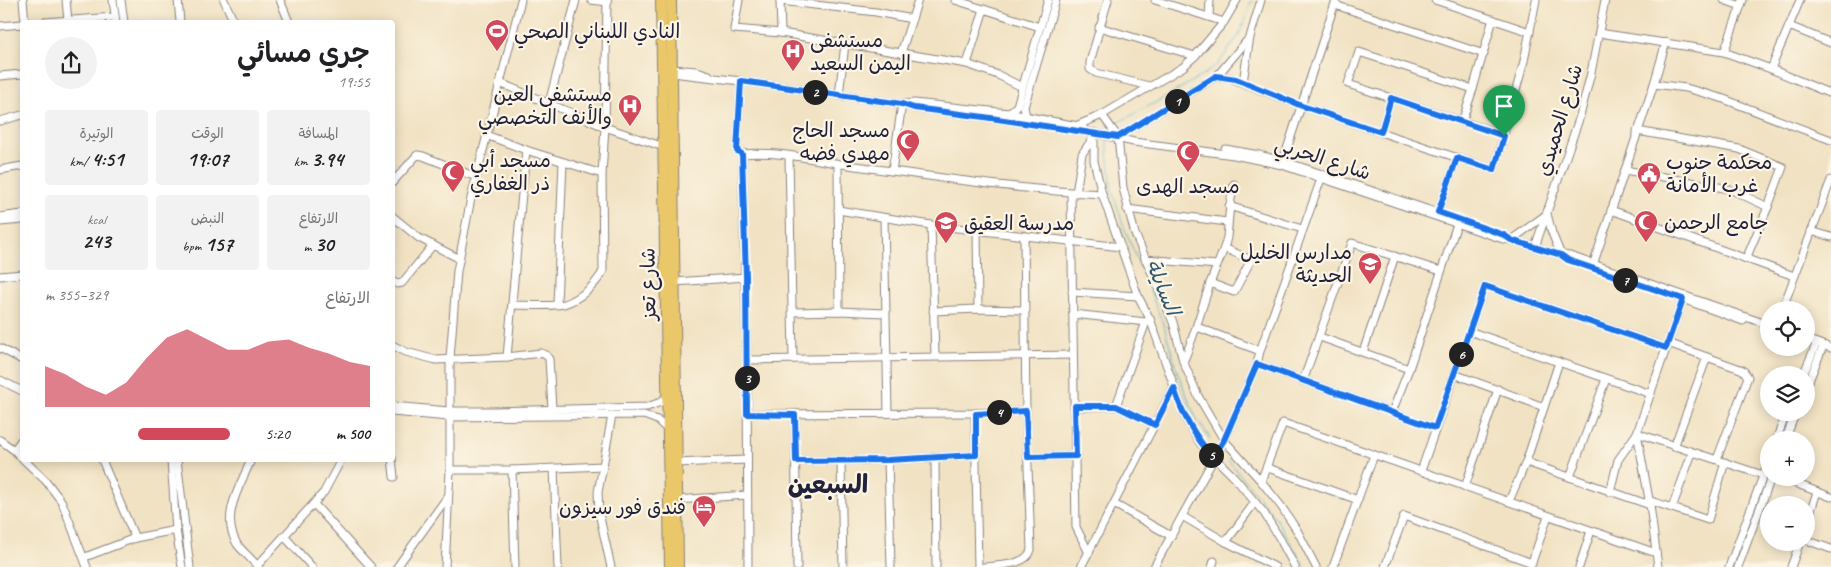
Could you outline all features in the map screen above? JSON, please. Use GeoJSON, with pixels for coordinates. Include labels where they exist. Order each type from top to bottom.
{"type":"FeatureCollection","features":[{"type":"Feature","properties":{"kind":"highway","name":"شارع تعز"},"geometry":{"type":"LineString","coordinates":[[661,0],[670,567]]}},
{"type":"Feature","properties":{"kind":"highway","name":"شارع تعز"},"geometry":{"type":"LineString","coordinates":[[671,0],[678,567]]}},
{"type":"Feature","properties":{"kind":"street"},"geometry":{"type":"LineString","coordinates":[[24,0],[24,20]]}},
{"type":"Feature","properties":{"kind":"street"},"geometry":{"type":"LineString","coordinates":[[65,20],[66,0]]}},
{"type":"Feature","properties":{"kind":"street"},"geometry":{"type":"LineString","coordinates":[[113,0],[115,20]]}},
{"type":"Feature","properties":{"kind":"street"},"geometry":{"type":"LineString","coordinates":[[121,0],[124,20]]}},
{"type":"Feature","properties":{"kind":"street"},"geometry":{"type":"LineString","coordinates":[[178,0],[180,20]]}},
{"type":"Feature","properties":{"kind":"street"},"geometry":{"type":"LineString","coordinates":[[224,0],[233,20]]}},
{"type":"Feature","properties":{"kind":"street"},"geometry":{"type":"LineString","coordinates":[[280,0],[288,20]]}},
{"type":"Feature","properties":{"kind":"street"},"geometry":{"type":"LineString","coordinates":[[445,567],[450,470],[450,358],[460,258],[476,177],[520,0]]}},
{"type":"Feature","properties":{"kind":"street"},"geometry":{"type":"LineString","coordinates":[[549,103],[576,0]]}},
{"type":"Feature","properties":{"kind":"street"},"geometry":{"type":"LineString","coordinates":[[512,305],[564,304],[598,282],[603,271],[602,174],[608,1],[591,0]]}},
{"type":"Feature","properties":{"kind":"street"},"geometry":{"type":"LineString","coordinates":[[740,0],[734,29],[781,33],[967,64],[1022,87]]}},
{"type":"Feature","properties":{"kind":"street"},"geometry":{"type":"LineString","coordinates":[[901,53],[918,0]]}},
{"type":"Feature","properties":{"kind":"street"},"geometry":{"type":"LineString","coordinates":[[954,0],[1040,27]]}},
{"type":"Feature","properties":{"kind":"street"},"geometry":{"type":"LineString","coordinates":[[1026,116],[1021,106],[1022,87],[1048,0]]}},
{"type":"Feature","properties":{"kind":"street"},"geometry":{"type":"LineString","coordinates":[[1009,113],[1021,106],[1056,0]]}},
{"type":"Feature","properties":{"kind":"street"},"geometry":{"type":"LineString","coordinates":[[1108,0],[1090,62],[1090,69],[1096,74],[1149,86]]}},
{"type":"Feature","properties":{"kind":"street"},"geometry":{"type":"LineString","coordinates":[[1155,0],[1224,22]]}},
{"type":"Feature","properties":{"kind":"street"},"geometry":{"type":"LineString","coordinates":[[1209,17],[1210,0]]}},
{"type":"Feature","properties":{"kind":"street"},"geometry":{"type":"LineString","coordinates":[[1078,125],[1102,115],[1183,67],[1224,22],[1237,0]]}},
{"type":"Feature","properties":{"kind":"street"},"geometry":{"type":"LineString","coordinates":[[1243,82],[1250,37],[1261,0]]}},
{"type":"Feature","properties":{"kind":"street"},"geometry":{"type":"LineString","coordinates":[[1436,0],[1530,32]]}},
{"type":"Feature","properties":{"kind":"street"},"geometry":{"type":"LineString","coordinates":[[1216,76],[1243,82],[1302,106],[1494,170],[1524,61],[1536,0]]}},
{"type":"Feature","properties":{"kind":"street","name":"شارع الحميدي"},"geometry":{"type":"LineString","coordinates":[[1535,247],[1580,116],[1591,73],[1605,0]]}},
{"type":"Feature","properties":{"kind":"street"},"geometry":{"type":"LineString","coordinates":[[1724,0],[1742,3],[1724,52]]}},
{"type":"Feature","properties":{"kind":"street"},"geometry":{"type":"LineString","coordinates":[[1771,69],[1800,0]]}},
{"type":"Feature","properties":{"kind":"street"},"geometry":{"type":"LineString","coordinates":[[781,33],[780,1],[876,12],[912,19]]}},
{"type":"Feature","properties":{"kind":"street"},"geometry":{"type":"LineString","coordinates":[[1283,161],[1336,2],[1484,54]]}},
{"type":"Feature","properties":{"kind":"street"},"geometry":{"type":"LineString","coordinates":[[967,64],[984,9]]}},
{"type":"Feature","properties":{"kind":"street"},"geometry":{"type":"LineString","coordinates":[[1462,122],[1474,89],[1493,19]]}},
{"type":"Feature","properties":{"kind":"street"},"geometry":{"type":"LineString","coordinates":[[0,26],[20,24]]}},
{"type":"Feature","properties":{"kind":"street"},"geometry":{"type":"LineString","coordinates":[[1789,26],[1831,43]]}},
{"type":"Feature","properties":{"kind":"street"},"geometry":{"type":"LineString","coordinates":[[1100,27],[1195,56]]}},
{"type":"Feature","properties":{"kind":"street"},"geometry":{"type":"LineString","coordinates":[[1599,32],[1724,52],[1831,94]]}},
{"type":"Feature","properties":{"kind":"street"},"geometry":{"type":"LineString","coordinates":[[1118,137],[1216,76],[1250,37]]}},
{"type":"Feature","properties":{"kind":"street"},"geometry":{"type":"LineString","coordinates":[[1593,266],[1654,84],[1666,42]]}},
{"type":"Feature","properties":{"kind":"street"},"geometry":{"type":"LineString","coordinates":[[839,95],[845,44]]}},
{"type":"Feature","properties":{"kind":"street"},"geometry":{"type":"LineString","coordinates":[[1474,89],[1359,52],[1348,84],[1504,136]]}},
{"type":"Feature","properties":{"kind":"street","name":"شارع الحربي"},"geometry":{"type":"LineString","coordinates":[[672,71],[902,104],[914,108],[1094,136],[1135,138],[1235,150],[1283,161],[1438,212],[1504,235],[1511,240]]}},
{"type":"Feature","properties":{"kind":"street"},"geometry":{"type":"LineString","coordinates":[[0,76],[20,74]]}},
{"type":"Feature","properties":{"kind":"street"},"geometry":{"type":"LineString","coordinates":[[741,81],[737,151],[742,154],[789,156],[892,171],[1074,193],[1102,194]]}},
{"type":"Feature","properties":{"kind":"street"},"geometry":{"type":"LineString","coordinates":[[500,83],[605,128],[664,147]]}},
{"type":"Feature","properties":{"kind":"street"},"geometry":{"type":"LineString","coordinates":[[1654,84],[1686,88],[1721,98],[1831,140]]}},
{"type":"Feature","properties":{"kind":"street"},"geometry":{"type":"LineString","coordinates":[[1381,132],[1391,98]]}},
{"type":"Feature","properties":{"kind":"street","name":"شارع الحربي"},"geometry":{"type":"LineString","coordinates":[[902,104],[914,103],[1009,113],[1078,125],[1094,136]]}},
{"type":"Feature","properties":{"kind":"street"},"geometry":{"type":"LineString","coordinates":[[892,171],[902,104]]}},
{"type":"Feature","properties":{"kind":"street"},"geometry":{"type":"LineString","coordinates":[[1102,115],[1118,137],[1121,178],[1127,208],[1145,259],[1173,322],[1184,361],[1201,402],[1224,440],[1262,481],[1289,519],[1316,567]]}},
{"type":"Feature","properties":{"kind":"street"},"geometry":{"type":"LineString","coordinates":[[0,121],[20,116]]}},
{"type":"Feature","properties":{"kind":"street"},"geometry":{"type":"LineString","coordinates":[[1637,131],[1739,149],[1783,167],[1746,259]]}},
{"type":"Feature","properties":{"kind":"street"},"geometry":{"type":"LineString","coordinates":[[486,135],[602,174]]}},
{"type":"Feature","properties":{"kind":"street"},"geometry":{"type":"LineString","coordinates":[[1089,553],[1076,526],[1072,242],[1074,193],[1082,154],[1094,136]]}},
{"type":"Feature","properties":{"kind":"street"},"geometry":{"type":"LineString","coordinates":[[1094,136],[1094,161],[1102,194],[1138,296],[1190,427],[1200,443],[1235,478],[1255,502],[1280,538],[1295,567]]}},
{"type":"Feature","properties":{"kind":"street","name":"شارع الحربي"},"geometry":{"type":"LineString","coordinates":[[1118,137],[1134,142],[1258,159],[1503,239],[1561,255],[1568,260],[1593,266],[1760,322]]}},
{"type":"Feature","properties":{"kind":"street"},"geometry":{"type":"LineString","coordinates":[[507,357],[526,150]]}},
{"type":"Feature","properties":{"kind":"street"},"geometry":{"type":"LineString","coordinates":[[742,154],[746,277],[748,567]]}},
{"type":"Feature","properties":{"kind":"street"},"geometry":{"type":"LineString","coordinates":[[395,180],[417,156],[423,156],[476,177]]}},
{"type":"Feature","properties":{"kind":"street"},"geometry":{"type":"LineString","coordinates":[[789,156],[794,358]]}},
{"type":"Feature","properties":{"kind":"street"},"geometry":{"type":"LineString","coordinates":[[1438,212],[1457,158]]}},
{"type":"Feature","properties":{"kind":"street"},"geometry":{"type":"LineString","coordinates":[[557,304],[563,162]]}},
{"type":"Feature","properties":{"kind":"street"},"geometry":{"type":"LineString","coordinates":[[838,164],[839,311]]}},
{"type":"Feature","properties":{"kind":"street"},"geometry":{"type":"LineString","coordinates":[[0,170],[20,166]]}},
{"type":"Feature","properties":{"kind":"street"},"geometry":{"type":"LineString","coordinates":[[1625,170],[1724,188],[1768,207]]}},
{"type":"Feature","properties":{"kind":"street"},"geometry":{"type":"LineString","coordinates":[[1154,567],[1224,440],[1257,364],[1302,229],[1321,179]]}},
{"type":"Feature","properties":{"kind":"street"},"geometry":{"type":"LineString","coordinates":[[1785,301],[1830,183]]}},
{"type":"Feature","properties":{"kind":"street"},"geometry":{"type":"LineString","coordinates":[[1184,361],[1224,248],[1227,236],[1229,206],[1234,184]]}},
{"type":"Feature","properties":{"kind":"street"},"geometry":{"type":"LineString","coordinates":[[1229,206],[1302,229]]}},
{"type":"Feature","properties":{"kind":"street"},"geometry":{"type":"LineString","coordinates":[[1127,208],[1227,222]]}},
{"type":"Feature","properties":{"kind":"street"},"geometry":{"type":"LineString","coordinates":[[838,210],[931,225],[1121,247]]}},
{"type":"Feature","properties":{"kind":"street"},"geometry":{"type":"LineString","coordinates":[[1611,210],[1794,276]]}},
{"type":"Feature","properties":{"kind":"street"},"geometry":{"type":"LineString","coordinates":[[0,217],[20,214]]}},
{"type":"Feature","properties":{"kind":"street"},"geometry":{"type":"LineString","coordinates":[[1511,240],[1547,214],[1561,255]]}},
{"type":"Feature","properties":{"kind":"street"},"geometry":{"type":"LineString","coordinates":[[395,218],[419,238],[460,258]]}},
{"type":"Feature","properties":{"kind":"street"},"geometry":{"type":"LineString","coordinates":[[884,218],[888,413]]}},
{"type":"Feature","properties":{"kind":"street"},"geometry":{"type":"LineString","coordinates":[[0,222],[20,220]]}},
{"type":"Feature","properties":{"kind":"street"},"geometry":{"type":"LineString","coordinates":[[1392,412],[1409,368],[1457,224]]}},
{"type":"Feature","properties":{"kind":"street"},"geometry":{"type":"LineString","coordinates":[[931,225],[932,311],[935,356]]}},
{"type":"Feature","properties":{"kind":"street"},"geometry":{"type":"LineString","coordinates":[[977,230],[978,309]]}},
{"type":"Feature","properties":{"kind":"street"},"geometry":{"type":"LineString","coordinates":[[1811,231],[1831,236]]}},
{"type":"Feature","properties":{"kind":"street"},"geometry":{"type":"LineString","coordinates":[[984,567],[1023,561],[1029,557],[1031,550],[1026,411],[1027,355],[1024,236]]}},
{"type":"Feature","properties":{"kind":"street"},"geometry":{"type":"LineString","coordinates":[[1303,381],[1352,243],[1441,270]]}},
{"type":"Feature","properties":{"kind":"street"},"geometry":{"type":"LineString","coordinates":[[395,283],[402,283],[433,245]]}},
{"type":"Feature","properties":{"kind":"street"},"geometry":{"type":"LineString","coordinates":[[1210,284],[1234,292],[1251,260],[1224,248]]}},
{"type":"Feature","properties":{"kind":"street"},"geometry":{"type":"LineString","coordinates":[[1363,352],[1395,256]]}},
{"type":"Feature","properties":{"kind":"street"},"geometry":{"type":"LineString","coordinates":[[1145,259],[1217,265]]}},
{"type":"Feature","properties":{"kind":"street","name":"شارع الحربي"},"geometry":{"type":"LineString","coordinates":[[1593,266],[1760,327]]}},
{"type":"Feature","properties":{"kind":"street"},"geometry":{"type":"LineString","coordinates":[[0,276],[20,274]]}},
{"type":"Feature","properties":{"kind":"street"},"geometry":{"type":"LineString","coordinates":[[675,282],[746,277]]}},
{"type":"Feature","properties":{"kind":"street"},"geometry":{"type":"LineString","coordinates":[[1420,471],[1485,286],[1743,370],[1748,377],[1716,459]]}},
{"type":"Feature","properties":{"kind":"street"},"geometry":{"type":"LineString","coordinates":[[1072,292],[1138,296]]}},
{"type":"Feature","properties":{"kind":"street"},"geometry":{"type":"LineString","coordinates":[[1610,492],[1618,460],[1637,433],[1683,299]]}},
{"type":"Feature","properties":{"kind":"street"},"geometry":{"type":"LineString","coordinates":[[932,311],[978,309],[1026,310]]}},
{"type":"Feature","properties":{"kind":"street"},"geometry":{"type":"LineString","coordinates":[[794,312],[885,313]]}},
{"type":"Feature","properties":{"kind":"street"},"geometry":{"type":"LineString","coordinates":[[1073,314],[1148,320]]}},
{"type":"Feature","properties":{"kind":"street"},"geometry":{"type":"LineString","coordinates":[[1116,406],[1148,320]]}},
{"type":"Feature","properties":{"kind":"street"},"geometry":{"type":"LineString","coordinates":[[1197,327],[1260,351]]}},
{"type":"Feature","properties":{"kind":"street"},"geometry":{"type":"LineString","coordinates":[[1470,331],[1651,394]]}},
{"type":"Feature","properties":{"kind":"street"},"geometry":{"type":"LineString","coordinates":[[1320,337],[1409,368]]}},
{"type":"Feature","properties":{"kind":"street"},"geometry":{"type":"LineString","coordinates":[[1815,342],[1831,348]]}},
{"type":"Feature","properties":{"kind":"street"},"geometry":{"type":"LineString","coordinates":[[395,346],[406,352],[436,360],[507,357],[541,353],[549,359],[552,409]]}},
{"type":"Feature","properties":{"kind":"street"},"geometry":{"type":"LineString","coordinates":[[1815,347],[1831,352]]}},
{"type":"Feature","properties":{"kind":"street"},"geometry":{"type":"LineString","coordinates":[[0,348],[20,359]]}},
{"type":"Feature","properties":{"kind":"street"},"geometry":{"type":"LineString","coordinates":[[1808,366],[1818,348]]}},
{"type":"Feature","properties":{"kind":"street"},"geometry":{"type":"LineString","coordinates":[[1813,366],[1818,348]]}},
{"type":"Feature","properties":{"kind":"street"},"geometry":{"type":"LineString","coordinates":[[747,360],[1073,355]]}},
{"type":"Feature","properties":{"kind":"street"},"geometry":{"type":"LineString","coordinates":[[1674,447],[1707,357]]}},
{"type":"Feature","properties":{"kind":"street"},"geometry":{"type":"LineString","coordinates":[[1509,501],[1526,462],[1559,362]]}},
{"type":"Feature","properties":{"kind":"street"},"geometry":{"type":"LineString","coordinates":[[1257,364],[1435,428]]}},
{"type":"Feature","properties":{"kind":"street"},"geometry":{"type":"LineString","coordinates":[[1454,374],[1544,407]]}},
{"type":"Feature","properties":{"kind":"street"},"geometry":{"type":"LineString","coordinates":[[1570,477],[1606,379]]}},
{"type":"Feature","properties":{"kind":"street"},"geometry":{"type":"LineString","coordinates":[[0,380],[20,390]]}},
{"type":"Feature","properties":{"kind":"street"},"geometry":{"type":"LineString","coordinates":[[1081,567],[1174,388]]}},
{"type":"Feature","properties":{"kind":"street"},"geometry":{"type":"LineString","coordinates":[[1465,487],[1498,389]]}},
{"type":"Feature","properties":{"kind":"street"},"geometry":{"type":"LineString","coordinates":[[395,412],[612,415],[644,411],[658,404],[668,393]]}},
{"type":"Feature","properties":{"kind":"street"},"geometry":{"type":"LineString","coordinates":[[395,406],[449,414],[552,409],[644,411],[669,432]]}},
{"type":"Feature","properties":{"kind":"street"},"geometry":{"type":"LineString","coordinates":[[1075,406],[1116,406],[1155,425]]}},
{"type":"Feature","properties":{"kind":"street"},"geometry":{"type":"LineString","coordinates":[[747,414],[976,414],[1026,411]]}},
{"type":"Feature","properties":{"kind":"street"},"geometry":{"type":"LineString","coordinates":[[976,414],[978,567]]}},
{"type":"Feature","properties":{"kind":"street"},"geometry":{"type":"LineString","coordinates":[[611,567],[598,513],[598,492],[612,415]]}},
{"type":"Feature","properties":{"kind":"street"},"geometry":{"type":"LineString","coordinates":[[795,415],[797,567]]}},
{"type":"Feature","properties":{"kind":"street"},"geometry":{"type":"LineString","coordinates":[[1780,431],[1784,421]]}},
{"type":"Feature","properties":{"kind":"street"},"geometry":{"type":"LineString","coordinates":[[1781,428],[1789,430],[1792,421]]}},
{"type":"Feature","properties":{"kind":"street"},"geometry":{"type":"LineString","coordinates":[[1262,481],[1283,423],[1656,553]]}},
{"type":"Feature","properties":{"kind":"street"},"geometry":{"type":"LineString","coordinates":[[1637,433],[1692,453],[1760,474]]}},
{"type":"Feature","properties":{"kind":"street"},"geometry":{"type":"LineString","coordinates":[[1637,433],[1658,567]]}},
{"type":"Feature","properties":{"kind":"street"},"geometry":{"type":"LineString","coordinates":[[0,440],[20,456]]}},
{"type":"Feature","properties":{"kind":"street"},"geometry":{"type":"LineString","coordinates":[[14,450],[20,442]]}},
{"type":"Feature","properties":{"kind":"street"},"geometry":{"type":"LineString","coordinates":[[1672,508],[1692,453]]}},
{"type":"Feature","properties":{"kind":"street"},"geometry":{"type":"LineString","coordinates":[[796,461],[888,460],[976,455]]}},
{"type":"Feature","properties":{"kind":"street"},"geometry":{"type":"LineString","coordinates":[[1333,567],[1374,455]]}},
{"type":"Feature","properties":{"kind":"street"},"geometry":{"type":"LineString","coordinates":[[1028,457],[1076,456]]}},
{"type":"Feature","properties":{"kind":"street"},"geometry":{"type":"LineString","coordinates":[[935,458],[936,567]]}},
{"type":"Feature","properties":{"kind":"street"},"geometry":{"type":"LineString","coordinates":[[676,463],[746,460]]}},
{"type":"Feature","properties":{"kind":"street"},"geometry":{"type":"LineString","coordinates":[[888,460],[891,567]]}},
{"type":"Feature","properties":{"kind":"street"},"geometry":{"type":"LineString","coordinates":[[842,461],[842,567]]}},
{"type":"Feature","properties":{"kind":"street"},"geometry":{"type":"LineString","coordinates":[[26,462],[46,481],[62,502],[88,567]]}},
{"type":"Feature","properties":{"kind":"street"},"geometry":{"type":"LineString","coordinates":[[103,462],[135,538]]}},
{"type":"Feature","properties":{"kind":"street"},"geometry":{"type":"LineString","coordinates":[[171,462],[176,530],[182,567]]}},
{"type":"Feature","properties":{"kind":"street"},"geometry":{"type":"LineString","coordinates":[[177,462],[190,567]]}},
{"type":"Feature","properties":{"kind":"street"},"geometry":{"type":"LineString","coordinates":[[250,462],[232,506],[230,527],[238,544],[257,566],[324,492],[340,462]]}},
{"type":"Feature","properties":{"kind":"street"},"geometry":{"type":"LineString","coordinates":[[392,462],[394,477]]}},
{"type":"Feature","properties":{"kind":"street"},"geometry":{"type":"LineString","coordinates":[[1526,462],[1610,492],[1672,508],[1708,520],[1725,462]]}},
{"type":"Feature","properties":{"kind":"street"},"geometry":{"type":"LineString","coordinates":[[450,470],[512,470],[603,466]]}},
{"type":"Feature","properties":{"kind":"street"},"geometry":{"type":"LineString","coordinates":[[554,468],[558,567]]}},
{"type":"Feature","properties":{"kind":"street"},"geometry":{"type":"LineString","coordinates":[[1268,468],[1358,500]]}},
{"type":"Feature","properties":{"kind":"street"},"geometry":{"type":"LineString","coordinates":[[512,470],[515,567]]}},
{"type":"Feature","properties":{"kind":"street"},"geometry":{"type":"LineString","coordinates":[[1738,567],[1760,486]]}},
{"type":"Feature","properties":{"kind":"street"},"geometry":{"type":"LineString","coordinates":[[1730,567],[1768,486]]}},
{"type":"Feature","properties":{"kind":"street"},"geometry":{"type":"LineString","coordinates":[[1802,486],[1831,497]]}},
{"type":"Feature","properties":{"kind":"street"},"geometry":{"type":"LineString","coordinates":[[1815,498],[1817,492]]}},
{"type":"Feature","properties":{"kind":"street"},"geometry":{"type":"LineString","coordinates":[[677,500],[747,495]]}},
{"type":"Feature","properties":{"kind":"street"},"geometry":{"type":"LineString","coordinates":[[397,567],[449,496]]}},
{"type":"Feature","properties":{"kind":"street"},"geometry":{"type":"LineString","coordinates":[[1226,542],[1255,502]]}},
{"type":"Feature","properties":{"kind":"street"},"geometry":{"type":"LineString","coordinates":[[314,504],[371,567]]}},
{"type":"Feature","properties":{"kind":"street"},"geometry":{"type":"LineString","coordinates":[[1114,504],[1171,536]]}},
{"type":"Feature","properties":{"kind":"street"},"geometry":{"type":"LineString","coordinates":[[1182,516],[1226,542],[1275,567]]}},
{"type":"Feature","properties":{"kind":"street"},"geometry":{"type":"LineString","coordinates":[[1385,567],[1404,516],[1531,565],[1548,516]]}},
{"type":"Feature","properties":{"kind":"street"},"geometry":{"type":"LineString","coordinates":[[85,557],[135,538],[176,530]]}},
{"type":"Feature","properties":{"kind":"street"},"geometry":{"type":"LineString","coordinates":[[1579,567],[1591,531]]}},
{"type":"Feature","properties":{"kind":"street"},"geometry":{"type":"LineString","coordinates":[[284,536],[312,567]]}},
{"type":"Feature","properties":{"kind":"street"},"geometry":{"type":"LineString","coordinates":[[1815,543],[1831,549]]}},
{"type":"Feature","properties":{"kind":"street"},"geometry":{"type":"LineString","coordinates":[[1791,567],[1797,551]]}},
{"type":"Feature","properties":{"kind":"waterway","name":"السايلة"},"geometry":{"type":"LineString","coordinates":[[1117,123],[1164,98],[1218,64],[1239,35],[1252,0]]}},
{"type":"Feature","properties":{"kind":"waterway","name":"السايلة"},"geometry":{"type":"LineString","coordinates":[[1107,142],[1112,190],[1122,222],[1164,326],[1178,374],[1188,399],[1197,420],[1210,438]]}},
{"type":"Feature","properties":{"kind":"waterway","name":"السايلة"},"geometry":{"type":"LineString","coordinates":[[1228,460],[1275,517],[1305,567]]}},
{"type":"Feature","properties":{"kind":"place","name":"النادي اللبناني الصحي"},"geometry":{"type":"Point","coordinates":[497,52]}},
{"type":"Feature","properties":{"kind":"place","name":"مستشفى اليمن السعيد"},"geometry":{"type":"Point","coordinates":[793,72]}},
{"type":"Feature","properties":{"kind":"place","name":"مستشفى العين والأنف التخصصي"},"geometry":{"type":"Point","coordinates":[630,127]}},
{"type":"Feature","properties":{"kind":"place","name":"مسجد الحاج مهدي فضه"},"geometry":{"type":"Point","coordinates":[908,162]}},
{"type":"Feature","properties":{"kind":"place","name":"مسجد الهدى"},"geometry":{"type":"Point","coordinates":[1188,173]}},
{"type":"Feature","properties":{"kind":"place","name":"مسجد أبي ذر الغفاري"},"geometry":{"type":"Point","coordinates":[453,193]}},
{"type":"Feature","properties":{"kind":"place","name":"محكمة جنوب غرب الأمانة"},"geometry":{"type":"Point","coordinates":[1649,195]}},
{"type":"Feature","properties":{"kind":"place","name":"جامع الرحمن"},"geometry":{"type":"Point","coordinates":[1646,243]}},
{"type":"Feature","properties":{"kind":"place","name":"مدرسة العقيق"},"geometry":{"type":"Point","coordinates":[946,244]}},
{"type":"Feature","properties":{"kind":"place","name":"مدارس الخليل الحديثة"},"geometry":{"type":"Point","coordinates":[1370,285]}},
{"type":"Feature","properties":{"kind":"place","name":"فندق فور سيزون"},"geometry":{"type":"Point","coordinates":[704,528]}},
{"type":"Feature","properties":{"kind":"district","name":"السبعين"},"geometry":{"type":"Point","coordinates":[828,484]}},
{"type":"Feature","properties":{"kind":"route"},"geometry":{"type":"LineString","coordinates":[[1216,76],[1236,79],[1302,106],[1381,132],[1391,98],[1504,136],[1494,170],[1457,158],[1438,212],[1504,235],[1511,240],[1561,255],[1568,260],[1683,299],[1666,348],[1485,286],[1435,428],[1257,364],[1224,440],[1213,457],[1200,443],[1190,427],[1174,388],[1155,425],[1116,406],[1075,406],[1076,456],[1028,457],[1026,411],[976,414],[976,455],[888,460],[796,461],[795,415],[747,414],[746,277],[742,154],[737,151],[741,81],[1118,137],[1216,76]]}}]}
